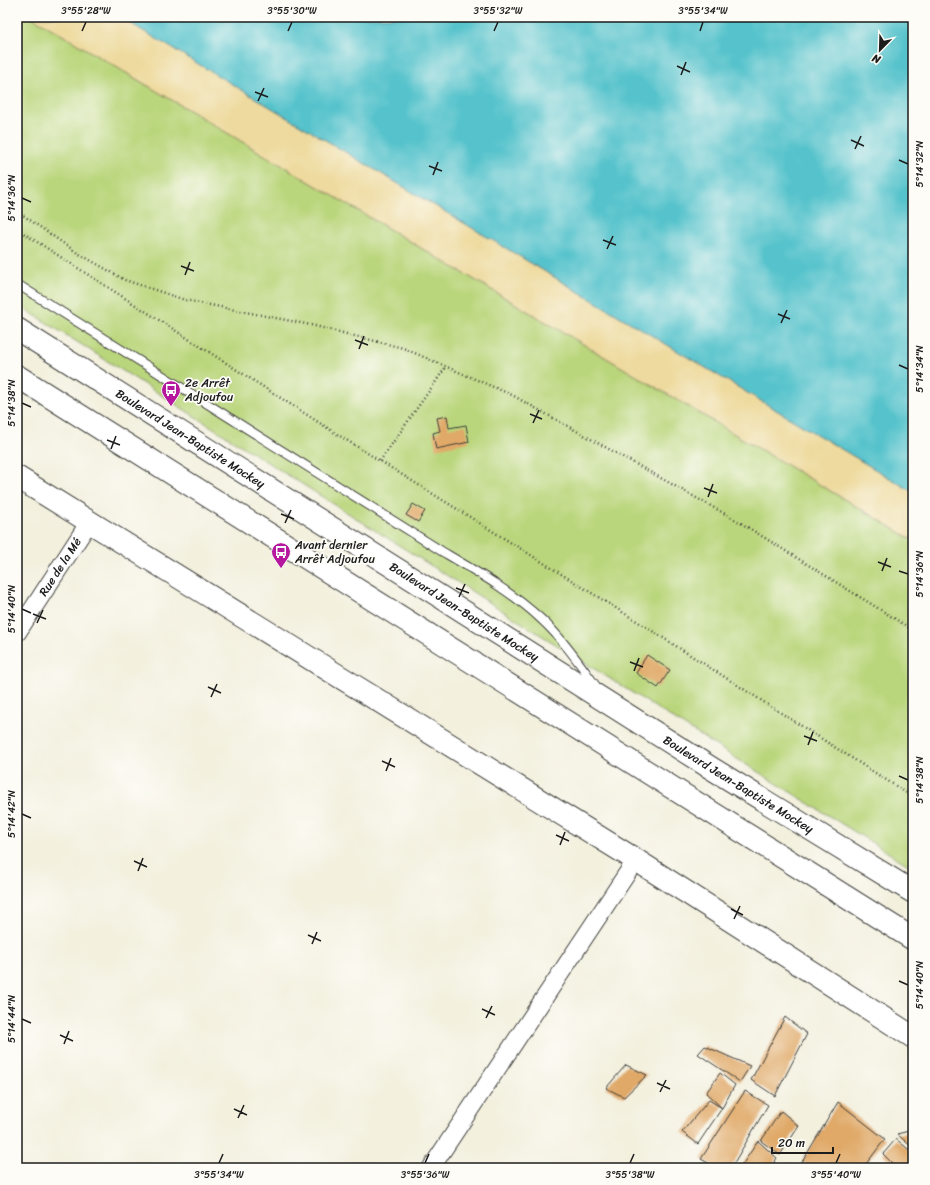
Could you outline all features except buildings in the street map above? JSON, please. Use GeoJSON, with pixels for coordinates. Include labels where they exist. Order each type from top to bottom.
{"type":"FeatureCollection","features":[{"type":"Feature","properties":{"kind":"main road","name":"Boulevard Jean-Baptiste Mockey"},"geometry":{"type":"LineString","coordinates":[[17,329],[606,702],[913,892]]}},
{"type":"Feature","properties":{"kind":"main road"},"geometry":{"type":"LineString","coordinates":[[17,376],[913,939]]}},
{"type":"Feature","properties":{"kind":"main road"},"geometry":{"type":"LineString","coordinates":[[17,477],[636,860],[913,1037]]}},
{"type":"Feature","properties":{"kind":"street","name":"Rue de la Mé"},"geometry":{"type":"LineString","coordinates":[[17,633],[90,521]]}},
{"type":"Feature","properties":{"kind":"street"},"geometry":{"type":"LineString","coordinates":[[431,1168],[636,860]]}},
{"type":"Feature","properties":{"kind":"lane"},"geometry":{"type":"LineString","coordinates":[[17,284],[443,552],[490,579],[542,620],[581,666],[606,702]]}},
{"type":"Feature","properties":{"kind":"path"},"geometry":{"type":"LineString","coordinates":[[17,211],[76,252],[124,280],[185,300],[310,325],[403,348],[512,395],[736,520],[913,630]]}},
{"type":"Feature","properties":{"kind":"path"},"geometry":{"type":"LineString","coordinates":[[17,229],[380,461],[643,625],[913,797]]}},
{"type":"Feature","properties":{"kind":"path"},"geometry":{"type":"LineString","coordinates":[[380,461],[446,367]]}},
{"type":"Feature","properties":{"kind":"green space"},"geometry":{"type":"Polygon","coordinates":[[[17,17],[32,17],[913,540],[913,868],[726,752],[17,304],[17,17]]]}},
{"type":"Feature","properties":{"kind":"sand"},"geometry":{"type":"Polygon","coordinates":[[[32,17],[120,17],[913,492],[913,540],[32,17]]]}},
{"type":"Feature","properties":{"kind":"water"},"geometry":{"type":"Polygon","coordinates":[[[120,17],[913,17],[913,492],[120,17]]]}},
{"type":"Feature","properties":{"kind":"place","name":"2e Arrêt Adjoufou"},"geometry":{"type":"Point","coordinates":[171,407]}},
{"type":"Feature","properties":{"kind":"place","name":"Avant dernier Arrêt Adjoufou"},"geometry":{"type":"Point","coordinates":[281,569]}}]}
